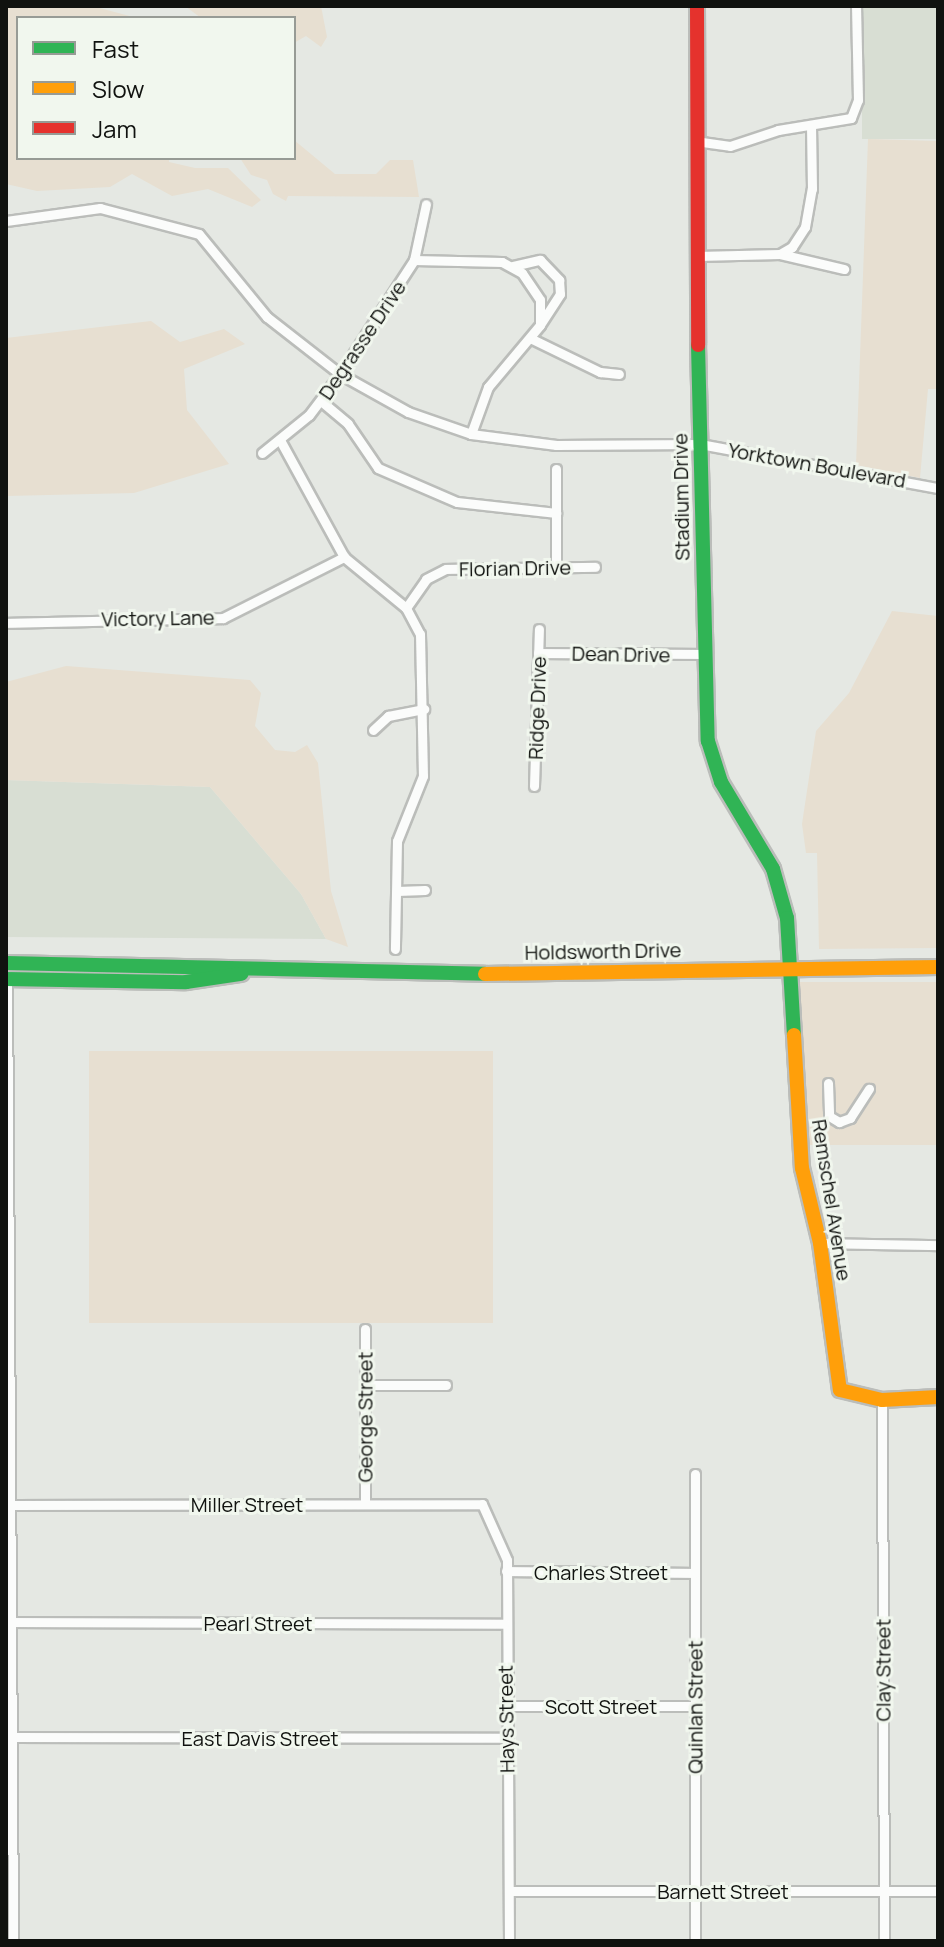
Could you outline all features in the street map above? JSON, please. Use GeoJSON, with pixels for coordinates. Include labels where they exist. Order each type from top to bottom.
{"type":"FeatureCollection","features":[{"type":"Feature","properties":{"kind":"street","name":"Stadium Drive"},"geometry":{"type":"LineString","coordinates":[[697,6],[695,141],[705,720],[713,764],[773,869],[787,918],[789,968]]}},
{"type":"Feature","properties":{"kind":"street"},"geometry":{"type":"LineString","coordinates":[[695,141],[730,146],[778,130],[845,121],[857,111],[856,6]]}},
{"type":"Feature","properties":{"kind":"street"},"geometry":{"type":"LineString","coordinates":[[780,254],[792,247],[805,227],[812,189],[811,126]]}},
{"type":"Feature","properties":{"kind":"street","name":"Degrasse Drive"},"geometry":{"type":"LineString","coordinates":[[262,453],[321,401],[340,374],[414,260],[426,204]]}},
{"type":"Feature","properties":{"kind":"street","name":"Yorktown Boulevard"},"geometry":{"type":"LineString","coordinates":[[6,221],[100,208],[199,234],[267,317],[340,374],[408,412],[471,434],[556,445],[700,444],[938,488]]}},
{"type":"Feature","properties":{"kind":"street"},"geometry":{"type":"LineString","coordinates":[[697,256],[780,254],[844,269]]}},
{"type":"Feature","properties":{"kind":"street"},"geometry":{"type":"LineString","coordinates":[[414,260],[491,260],[513,266],[540,260],[559,280],[560,294],[532,339],[488,387],[471,434]]}},
{"type":"Feature","properties":{"kind":"street"},"geometry":{"type":"LineString","coordinates":[[513,266],[540,300],[540,325]]}},
{"type":"Feature","properties":{"kind":"street"},"geometry":{"type":"LineString","coordinates":[[532,339],[600,372],[619,374]]}},
{"type":"Feature","properties":{"kind":"street"},"geometry":{"type":"LineString","coordinates":[[321,401],[348,424],[378,468],[457,502],[556,513]]}},
{"type":"Feature","properties":{"kind":"street"},"geometry":{"type":"LineString","coordinates":[[280,440],[344,557],[406,608],[420,634],[424,709],[423,776],[397,841],[395,949]]}},
{"type":"Feature","properties":{"kind":"street"},"geometry":{"type":"LineString","coordinates":[[556,469],[556,568]]}},
{"type":"Feature","properties":{"kind":"street","name":"Victory Lane"},"geometry":{"type":"LineString","coordinates":[[6,623],[37,619],[223,618],[344,557]]}},
{"type":"Feature","properties":{"kind":"street","name":"Florian Drive"},"geometry":{"type":"LineString","coordinates":[[406,608],[426,579],[446,569],[595,567]]}},
{"type":"Feature","properties":{"kind":"street","name":"Ridge Drive"},"geometry":{"type":"LineString","coordinates":[[534,786],[539,629]]}},
{"type":"Feature","properties":{"kind":"street","name":"Dean Drive"},"geometry":{"type":"LineString","coordinates":[[538,653],[704,654]]}},
{"type":"Feature","properties":{"kind":"street"},"geometry":{"type":"LineString","coordinates":[[373,730],[388,716],[424,709]]}},
{"type":"Feature","properties":{"kind":"street"},"geometry":{"type":"LineString","coordinates":[[397,891],[425,890]]}},
{"type":"Feature","properties":{"kind":"street"},"geometry":{"type":"LineString","coordinates":[[6,963],[12,1505],[10,1888],[13,1941]]}},
{"type":"Feature","properties":{"kind":"street","name":"Holdsworth Drive"},"geometry":{"type":"LineString","coordinates":[[6,963],[189,964],[269,971],[938,967]]}},
{"type":"Feature","properties":{"kind":"street","name":"Remschel Avenue"},"geometry":{"type":"LineString","coordinates":[[789,968],[802,1168],[820,1243],[840,1390],[882,1400]]}},
{"type":"Feature","properties":{"kind":"street","name":"Holdsworth Drive"},"geometry":{"type":"LineString","coordinates":[[7,979],[186,982],[269,971]]}},
{"type":"Feature","properties":{"kind":"street"},"geometry":{"type":"LineString","coordinates":[[828,1083],[829,1116],[839,1122],[850,1118],[869,1089]]}},
{"type":"Feature","properties":{"kind":"street"},"geometry":{"type":"LineString","coordinates":[[820,1243],[938,1245]]}},
{"type":"Feature","properties":{"kind":"street","name":"George Street"},"geometry":{"type":"LineString","coordinates":[[365,1329],[365,1504]]}},
{"type":"Feature","properties":{"kind":"street"},"geometry":{"type":"LineString","coordinates":[[365,1385],[446,1385]]}},
{"type":"Feature","properties":{"kind":"street"},"geometry":{"type":"LineString","coordinates":[[882,1400],[938,1397]]}},
{"type":"Feature","properties":{"kind":"street","name":"Clay Street"},"geometry":{"type":"LineString","coordinates":[[882,1400],[884,1941]]}},
{"type":"Feature","properties":{"kind":"street","name":"Quinlan Street"},"geometry":{"type":"LineString","coordinates":[[695,1474],[695,1941]]}},
{"type":"Feature","properties":{"kind":"street","name":"Miller Street"},"geometry":{"type":"LineString","coordinates":[[12,1505],[482,1504]]}},
{"type":"Feature","properties":{"kind":"street","name":"Hays Street"},"geometry":{"type":"LineString","coordinates":[[482,1504],[487,1525],[504,1548],[506,1571],[504,1624],[509,1941]]}},
{"type":"Feature","properties":{"kind":"street","name":"Charles Street"},"geometry":{"type":"LineString","coordinates":[[506,1571],[695,1573]]}},
{"type":"Feature","properties":{"kind":"street","name":"Pearl Street"},"geometry":{"type":"LineString","coordinates":[[10,1629],[504,1624]]}},
{"type":"Feature","properties":{"kind":"street","name":"Scott Street"},"geometry":{"type":"LineString","coordinates":[[507,1706],[694,1706]]}},
{"type":"Feature","properties":{"kind":"street","name":"East Davis Street"},"geometry":{"type":"LineString","coordinates":[[13,1737],[507,1738]]}},
{"type":"Feature","properties":{"kind":"street","name":"Barnett Street"},"geometry":{"type":"LineString","coordinates":[[509,1891],[938,1891]]}},
{"type":"Feature","properties":{"kind":"shaded area"},"geometry":{"type":"Polygon","coordinates":[[[6,6],[92,6],[130,16],[16,16],[16,160],[169,160],[195,168],[228,168],[261,200],[252,207],[208,189],[172,196],[132,174],[110,187],[37,191],[6,184],[6,6]]]}},
{"type":"Feature","properties":{"kind":"shaded area"},"geometry":{"type":"Polygon","coordinates":[[[185,6],[321,6],[327,37],[321,47],[306,36],[296,42],[296,16],[198,16],[185,6]]]}},
{"type":"Feature","properties":{"kind":"shaded area"},"geometry":{"type":"Polygon","coordinates":[[[862,6],[938,6],[938,139],[862,139],[862,6]]]}},
{"type":"Feature","properties":{"kind":"shaded area"},"geometry":{"type":"Polygon","coordinates":[[[868,139],[938,141],[938,389],[928,389],[920,478],[856,465],[868,139]]]}},
{"type":"Feature","properties":{"kind":"shaded area"},"geometry":{"type":"Polygon","coordinates":[[[296,142],[335,174],[376,174],[390,160],[413,160],[419,197],[288,196],[286,201],[273,194],[267,180],[251,175],[241,160],[296,160],[296,142]]]}},
{"type":"Feature","properties":{"kind":"shaded area"},"geometry":{"type":"Polygon","coordinates":[[[151,321],[180,342],[224,329],[245,344],[184,369],[187,410],[229,464],[134,493],[6,496],[6,338],[151,321]]]}},
{"type":"Feature","properties":{"kind":"shaded area"},"geometry":{"type":"Polygon","coordinates":[[[892,611],[938,616],[938,948],[819,949],[817,853],[806,853],[802,824],[816,731],[849,693],[892,611]]]}},
{"type":"Feature","properties":{"kind":"shaded area"},"geometry":{"type":"Polygon","coordinates":[[[66,666],[250,680],[261,693],[255,726],[275,750],[295,752],[307,745],[318,763],[331,891],[348,947],[326,939],[301,894],[210,787],[6,780],[6,682],[66,666]]]}},
{"type":"Feature","properties":{"kind":"shaded area"},"geometry":{"type":"Polygon","coordinates":[[[6,780],[210,787],[301,894],[326,939],[6,937],[6,780]]]}},
{"type":"Feature","properties":{"kind":"shaded area"},"geometry":{"type":"Polygon","coordinates":[[[800,982],[938,982],[938,1145],[800,1145],[800,982]]]}},
{"type":"Feature","properties":{"kind":"shaded area"},"geometry":{"type":"Polygon","coordinates":[[[89,1051],[493,1051],[493,1323],[89,1323],[89,1051]]]}},
{"type":"Feature","properties":{"kind":"traffic: fast"},"geometry":{"type":"LineString","coordinates":[[698,345],[708,741],[721,782],[773,869],[787,918],[794,1035]]}},
{"type":"Feature","properties":{"kind":"traffic: fast"},"geometry":{"type":"LineString","coordinates":[[6,963],[485,974]]}},
{"type":"Feature","properties":{"kind":"traffic: fast"},"geometry":{"type":"LineString","coordinates":[[6,979],[186,982],[241,974]]}},
{"type":"Feature","properties":{"kind":"traffic: slow"},"geometry":{"type":"LineString","coordinates":[[485,974],[938,967]]}},
{"type":"Feature","properties":{"kind":"traffic: slow"},"geometry":{"type":"LineString","coordinates":[[794,1035],[802,1168],[820,1243],[840,1390],[882,1400],[938,1397]]}},
{"type":"Feature","properties":{"kind":"traffic: jam"},"geometry":{"type":"LineString","coordinates":[[697,6],[698,345]]}}]}
